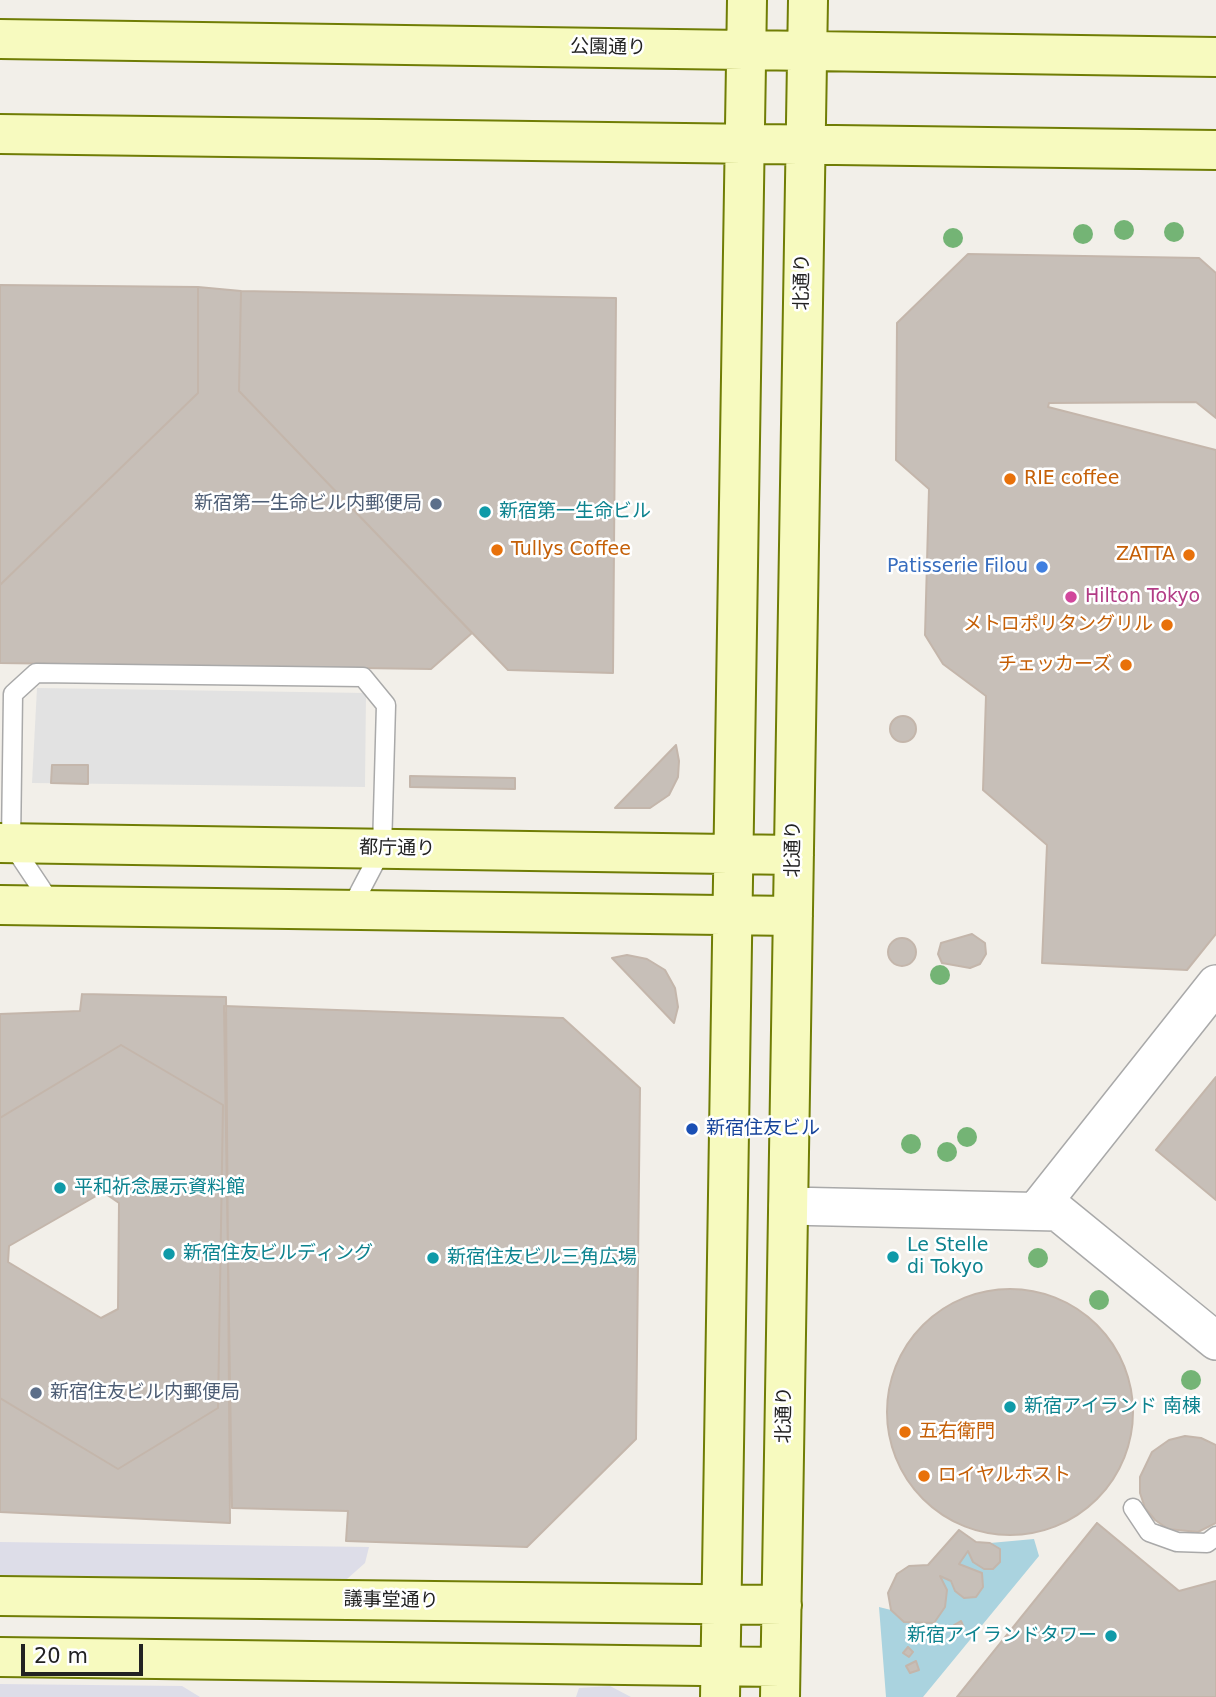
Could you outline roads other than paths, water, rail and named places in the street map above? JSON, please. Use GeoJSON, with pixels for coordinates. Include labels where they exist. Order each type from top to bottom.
{"type":"FeatureCollection","features":[{"type":"Feature","properties":{"kind":"main road"},"geometry":{"type":"LineString","coordinates":[[721,1682],[747,0]]}},
{"type":"Feature","properties":{"kind":"main road","name":"北通り"},"geometry":{"type":"LineString","coordinates":[[780,1682],[808,0]]}},
{"type":"Feature","properties":{"kind":"main road","name":"公園通り"},"geometry":{"type":"LineString","coordinates":[[0,39],[1216,57]]}},
{"type":"Feature","properties":{"kind":"main road"},"geometry":{"type":"LineString","coordinates":[[0,134],[1216,151]]}},
{"type":"Feature","properties":{"kind":"main road","name":"都庁通り"},"geometry":{"type":"LineString","coordinates":[[6,843],[794,855]]}},
{"type":"Feature","properties":{"kind":"main road"},"geometry":{"type":"LineString","coordinates":[[0,905],[793,916]]}},
{"type":"Feature","properties":{"kind":"main road","name":"議事堂通り"},"geometry":{"type":"LineString","coordinates":[[0,1596],[782,1605]]}},
{"type":"Feature","properties":{"kind":"main road"},"geometry":{"type":"LineString","coordinates":[[0,1657],[780,1682]]}},
{"type":"Feature","properties":{"kind":"street"},"geometry":{"type":"LineString","coordinates":[[1036,1211],[1216,984]]}},
{"type":"Feature","properties":{"kind":"street"},"geometry":{"type":"LineString","coordinates":[[788,1206],[1058,1212],[1216,1341]]}},
{"type":"Feature","properties":{"kind":"lane"},"geometry":{"type":"LineString","coordinates":[[53,906],[6,843],[13,694],[36,673],[363,677],[386,705],[382,849],[350,910]]}},
{"type":"Feature","properties":{"kind":"lane"},"geometry":{"type":"LineString","coordinates":[[1133,1508],[1149,1532],[1177,1542],[1207,1543],[1216,1536]]}},
{"type":"Feature","properties":{"kind":"water"},"geometry":{"type":"Polygon","coordinates":[[[1034,1539],[1039,1556],[923,1697],[886,1697],[879,1607],[891,1610],[905,1622],[934,1623],[945,1607],[947,1590],[940,1576],[951,1581],[955,1591],[964,1598],[976,1597],[982,1573],[959,1564],[968,1551],[973,1562],[984,1569],[993,1569],[1000,1562],[1000,1549],[990,1543],[1034,1539]]]}},
{"type":"Feature","properties":{"kind":"place","name":"RIE coffee"},"geometry":{"type":"Point","coordinates":[1010,479]}},
{"type":"Feature","properties":{"kind":"place","name":"新宿第一生命ビル内郵便局"},"geometry":{"type":"Point","coordinates":[436,504]}},
{"type":"Feature","properties":{"kind":"place","name":"新宿第一生命ビル"},"geometry":{"type":"Point","coordinates":[485,512]}},
{"type":"Feature","properties":{"kind":"place","name":"Tullys Coffee"},"geometry":{"type":"Point","coordinates":[497,550]}},
{"type":"Feature","properties":{"kind":"place","name":"ZATTA"},"geometry":{"type":"Point","coordinates":[1189,555]}},
{"type":"Feature","properties":{"kind":"place","name":"Patisserie Filou"},"geometry":{"type":"Point","coordinates":[1042,567]}},
{"type":"Feature","properties":{"kind":"place","name":"Hilton Tokyo"},"geometry":{"type":"Point","coordinates":[1071,597]}},
{"type":"Feature","properties":{"kind":"place","name":"メトロポリタングリル"},"geometry":{"type":"Point","coordinates":[1167,625]}},
{"type":"Feature","properties":{"kind":"place","name":"チェッカーズ"},"geometry":{"type":"Point","coordinates":[1126,665]}},
{"type":"Feature","properties":{"kind":"place","name":"新宿住友ビル"},"geometry":{"type":"Point","coordinates":[692,1129]}},
{"type":"Feature","properties":{"kind":"place","name":"平和祈念展示資料館"},"geometry":{"type":"Point","coordinates":[60,1188]}},
{"type":"Feature","properties":{"kind":"place","name":"新宿住友ビルディング"},"geometry":{"type":"Point","coordinates":[169,1254]}},
{"type":"Feature","properties":{"kind":"place","name":"Le Stelle di Tokyo"},"geometry":{"type":"Point","coordinates":[893,1257]}},
{"type":"Feature","properties":{"kind":"place","name":"新宿住友ビル三角広場"},"geometry":{"type":"Point","coordinates":[433,1258]}},
{"type":"Feature","properties":{"kind":"place","name":"新宿住友ビル内郵便局"},"geometry":{"type":"Point","coordinates":[36,1393]}},
{"type":"Feature","properties":{"kind":"place","name":"新宿アイランド 南棟"},"geometry":{"type":"Point","coordinates":[1010,1407]}},
{"type":"Feature","properties":{"kind":"place","name":"五右衛門"},"geometry":{"type":"Point","coordinates":[905,1432]}},
{"type":"Feature","properties":{"kind":"place","name":"ロイヤルホスト"},"geometry":{"type":"Point","coordinates":[924,1476]}},
{"type":"Feature","properties":{"kind":"place","name":"新宿アイランドタワー"},"geometry":{"type":"Point","coordinates":[1111,1636]}}]}
